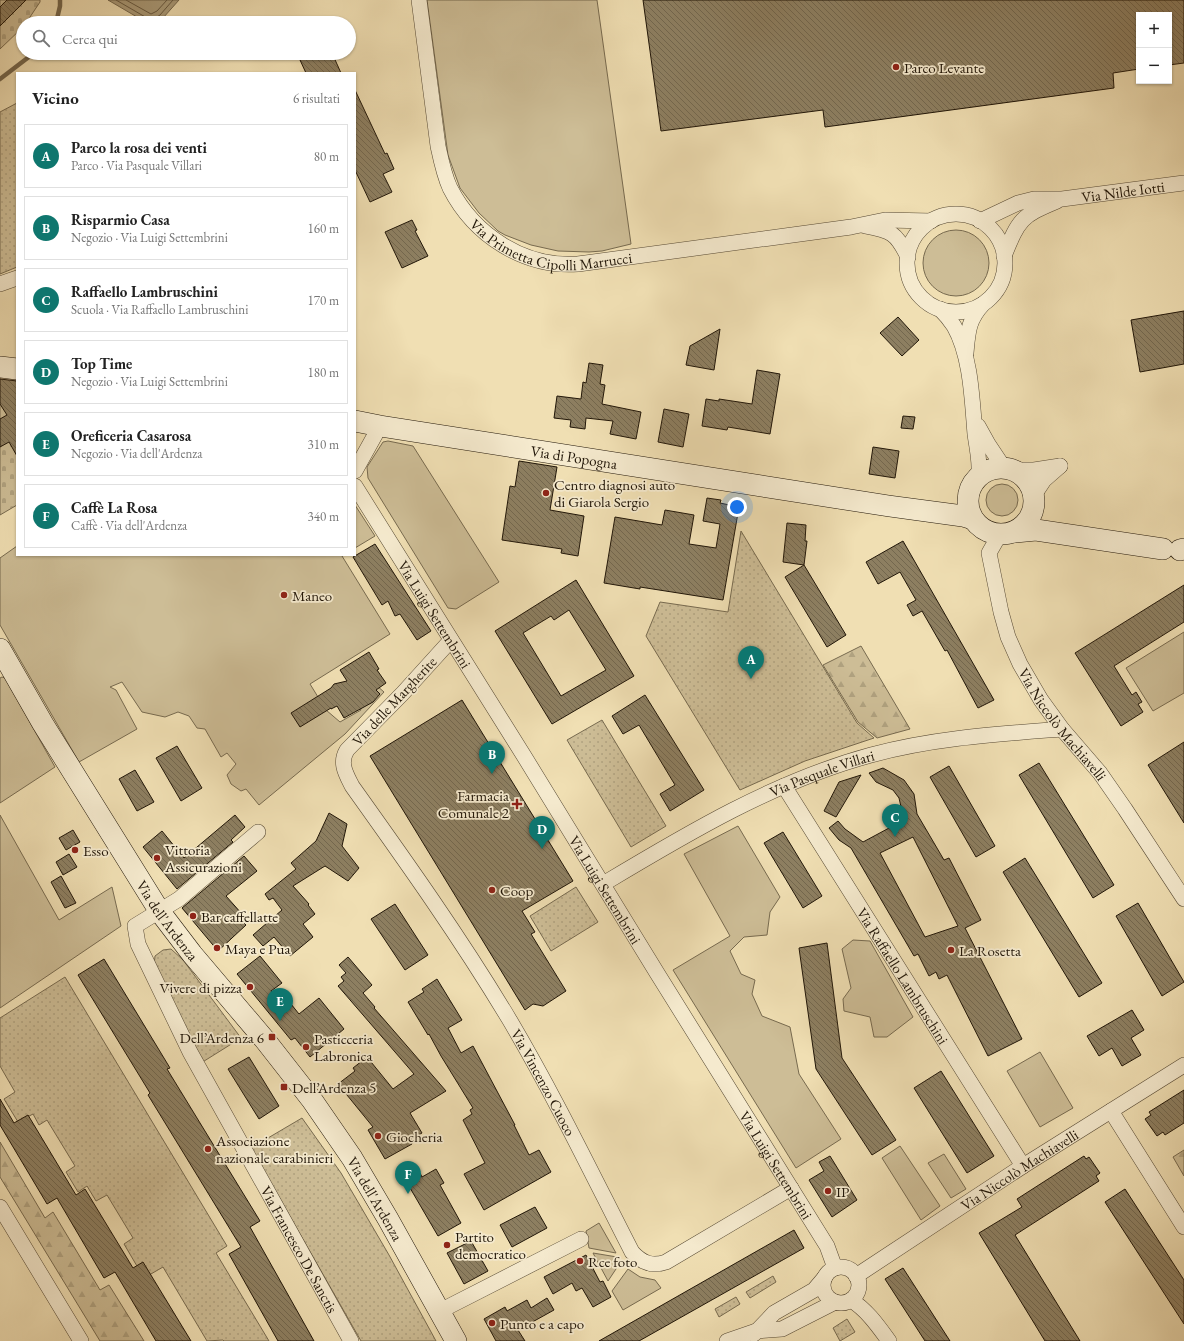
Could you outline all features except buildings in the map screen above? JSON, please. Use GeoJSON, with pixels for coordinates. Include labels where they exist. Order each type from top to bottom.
{"type":"FeatureCollection","features":[{"type":"Feature","properties":{"kind":"main road"},"geometry":{"type":"LineString","coordinates":[[0,367],[16,369]]}},
{"type":"Feature","properties":{"kind":"main road","name":"Via di Popogna"},"geometry":{"type":"LineString","coordinates":[[356,420],[380,426],[973,519]]}},
{"type":"Feature","properties":{"kind":"main road"},"geometry":{"type":"LineString","coordinates":[[936,512],[955,503],[975,481],[987,471],[995,468],[1009,469],[1021,474],[1027,480],[1032,487],[1034,501],[1031,517],[1024,526],[1009,533]]}},
{"type":"Feature","properties":{"kind":"main road"},"geometry":{"type":"LineString","coordinates":[[975,481],[968,494],[969,511],[978,525],[986,531],[995,534],[1036,530],[1178,549]]}},
{"type":"Feature","properties":{"kind":"main road"},"geometry":{"type":"LineString","coordinates":[[1034,501],[1050,522],[1069,534]]}},
{"type":"Feature","properties":{"kind":"main road","name":"Via dell'Ardenza"},"geometry":{"type":"LineString","coordinates":[[0,649],[43,724],[160,912],[192,954],[265,1040],[312,1100],[352,1158],[456,1341]]}},
{"type":"Feature","properties":{"kind":"street","name":"Via Primetta Cipolli Marrucci"},"geometry":{"type":"LineString","coordinates":[[419,0],[438,146],[447,179],[457,200],[470,217],[489,236],[506,247],[527,257],[554,264],[566,265],[860,226],[885,220],[931,221]]}},
{"type":"Feature","properties":{"kind":"street","name":"Via Nilde Iotti"},"geometry":{"type":"LineString","coordinates":[[980,221],[1026,200],[1045,198],[1062,199],[1184,183]]}},
{"type":"Feature","properties":{"kind":"street","name":"Via Nilde Iotti"},"geometry":{"type":"LineString","coordinates":[[1004,256],[1016,228],[1026,216],[1038,209],[1062,199]]}},
{"type":"Feature","properties":{"kind":"street"},"geometry":{"type":"LineString","coordinates":[[975,481],[980,462],[975,434],[966,356],[968,331],[973,317],[984,303],[994,294],[1001,282],[1004,269],[1004,256],[1001,243],[995,234],[980,221],[964,215],[956,214],[939,217],[931,221],[921,230],[914,240],[908,257],[909,277],[915,289],[928,303],[940,309],[963,312],[984,303]]}},
{"type":"Feature","properties":{"kind":"street","name":"Via Primetta Cipolli Marrucci"},"geometry":{"type":"LineString","coordinates":[[860,226],[889,232],[897,239],[908,257]]}},
{"type":"Feature","properties":{"kind":"street"},"geometry":{"type":"LineString","coordinates":[[0,284],[16,278]]}},
{"type":"Feature","properties":{"kind":"street"},"geometry":{"type":"LineString","coordinates":[[940,309],[954,326],[966,356]]}},
{"type":"Feature","properties":{"kind":"street"},"geometry":{"type":"LineString","coordinates":[[974,418],[988,444],[1009,469],[1034,470],[1060,466],[1044,480],[1034,501]]}},
{"type":"Feature","properties":{"kind":"street","name":"Via Luigi Settembrini"},"geometry":{"type":"LineString","coordinates":[[356,470],[380,426]]}},
{"type":"Feature","properties":{"kind":"street","name":"Via Luigi Settembrini"},"geometry":{"type":"LineString","coordinates":[[357,489],[827,1246],[830,1273]]}},
{"type":"Feature","properties":{"kind":"street","name":"Via Niccolò Machiavelli"},"geometry":{"type":"LineString","coordinates":[[1009,533],[997,539],[989,554],[1001,612],[1013,651],[1041,700],[1062,729],[1100,774],[1125,809],[1184,899]]}},
{"type":"Feature","properties":{"kind":"street","name":"Via delle Margherite"},"geometry":{"type":"LineString","coordinates":[[344,765],[347,750],[404,693],[451,640]]}},
{"type":"Feature","properties":{"kind":"street","name":"Via Pasquale Villari"},"geometry":{"type":"LineString","coordinates":[[603,884],[640,861],[714,820],[784,786],[826,769],[871,755],[955,738],[1062,729]]}},
{"type":"Feature","properties":{"kind":"street","name":"Via Vincenzo Cuoco"},"geometry":{"type":"LineString","coordinates":[[344,765],[345,771],[352,786],[432,899],[510,1021],[632,1252],[640,1260],[649,1264],[659,1265],[666,1262],[791,1188]]}},
{"type":"Feature","properties":{"kind":"street","name":"Via Raffaello Lambruschini"},"geometry":{"type":"LineString","coordinates":[[784,786],[1023,1166]]}},
{"type":"Feature","properties":{"kind":"street"},"geometry":{"type":"LineString","coordinates":[[160,912],[179,899],[258,832]]}},
{"type":"Feature","properties":{"kind":"street","name":"Via Francesco De Sanctis"},"geometry":{"type":"LineString","coordinates":[[160,912],[135,926],[138,944],[190,1052],[351,1341]]}},
{"type":"Feature","properties":{"kind":"street","name":"Via Niccolò Machiavelli"},"geometry":{"type":"LineString","coordinates":[[856,1276],[1023,1166],[1184,1066]]}},
{"type":"Feature","properties":{"kind":"street"},"geometry":{"type":"LineString","coordinates":[[1111,1112],[1184,1227]]}},
{"type":"Feature","properties":{"kind":"street"},"geometry":{"type":"LineString","coordinates":[[0,1207],[81,1341]]}},
{"type":"Feature","properties":{"kind":"street"},"geometry":{"type":"LineString","coordinates":[[440,1311],[581,1239]]}},
{"type":"Feature","properties":{"kind":"street"},"geometry":{"type":"LineString","coordinates":[[753,1336],[774,1313],[814,1290],[830,1273],[841,1267],[847,1268],[856,1276],[859,1286],[855,1297],[843,1303],[835,1302],[826,1295],[823,1283],[830,1273]]}},
{"type":"Feature","properties":{"kind":"street"},"geometry":{"type":"LineString","coordinates":[[851,1300],[860,1306],[877,1324],[889,1341]]}},
{"type":"Feature","properties":{"kind":"street"},"geometry":{"type":"LineString","coordinates":[[727,1341],[782,1329],[835,1302]]}},
{"type":"Feature","properties":{"kind":"green space"},"geometry":{"type":"Polygon","coordinates":[[[0,0],[40,0],[31,16],[16,16],[16,34],[0,49],[0,0]]]}},
{"type":"Feature","properties":{"kind":"green space"},"geometry":{"type":"Polygon","coordinates":[[[427,0],[597,0],[631,244],[602,251],[558,251],[531,245],[505,235],[498,231],[479,213],[460,188],[448,155],[427,0]]]}},
{"type":"Feature","properties":{"kind":"green space"},"geometry":{"type":"Polygon","coordinates":[[[16,104],[16,267],[0,274],[0,112],[16,104]]]}},
{"type":"Feature","properties":{"kind":"green space"},"geometry":{"type":"Polygon","coordinates":[[[950,230],[962,230],[969,232],[980,239],[987,250],[989,263],[987,276],[980,287],[969,294],[962,296],[950,296],[943,294],[932,287],[925,276],[923,269],[923,257],[925,250],[932,239],[943,232],[950,230]]]}},
{"type":"Feature","properties":{"kind":"green space"},"geometry":{"type":"Polygon","coordinates":[[[0,376],[16,379],[16,506],[0,515],[0,376]]]}},
{"type":"Feature","properties":{"kind":"green space"},"geometry":{"type":"Polygon","coordinates":[[[388,441],[413,446],[499,582],[456,609],[448,608],[368,478],[367,467],[383,442],[388,441]]]}},
{"type":"Feature","properties":{"kind":"green space"},"geometry":{"type":"Polygon","coordinates":[[[999,484],[1005,484],[1015,491],[1018,500],[1017,506],[1011,513],[1005,516],[999,516],[989,509],[986,503],[986,497],[993,487],[999,484]]]}},
{"type":"Feature","properties":{"kind":"green space"},"geometry":{"type":"Polygon","coordinates":[[[356,507],[375,536],[356,547],[356,507]]]}},
{"type":"Feature","properties":{"kind":"green space"},"geometry":{"type":"Polygon","coordinates":[[[741,531],[857,723],[874,738],[805,761],[740,790],[646,636],[660,602],[728,612],[741,531]]]}},
{"type":"Feature","properties":{"kind":"green space"},"geometry":{"type":"Polygon","coordinates":[[[16,547],[16,556],[342,556],[390,634],[310,684],[326,710],[340,722],[361,710],[358,704],[368,678],[384,692],[345,734],[259,805],[246,789],[241,791],[231,784],[227,775],[236,764],[227,753],[221,757],[205,729],[197,728],[189,716],[178,712],[165,717],[142,712],[122,682],[110,687],[116,690],[137,729],[79,762],[0,625],[0,558],[16,547]]]}},
{"type":"Feature","properties":{"kind":"green space"},"geometry":{"type":"Polygon","coordinates":[[[1184,632],[1184,693],[1153,711],[1126,668],[1184,632]]]}},
{"type":"Feature","properties":{"kind":"green space"},"geometry":{"type":"Polygon","coordinates":[[[861,646],[910,729],[877,738],[858,722],[823,665],[861,646]]]}},
{"type":"Feature","properties":{"kind":"green space"},"geometry":{"type":"Polygon","coordinates":[[[0,678],[5,678],[55,767],[0,803],[0,678]]]}},
{"type":"Feature","properties":{"kind":"green space"},"geometry":{"type":"Polygon","coordinates":[[[602,720],[666,826],[631,847],[567,740],[602,720]]]}},
{"type":"Feature","properties":{"kind":"green space"},"geometry":{"type":"Polygon","coordinates":[[[0,815],[59,920],[112,887],[121,926],[0,1008],[0,815]]]}},
{"type":"Feature","properties":{"kind":"green space"},"geometry":{"type":"Polygon","coordinates":[[[738,826],[780,897],[770,912],[767,935],[744,937],[730,951],[741,974],[755,980],[752,994],[762,1016],[790,1027],[799,1074],[841,1139],[796,1168],[673,970],[730,936],[684,854],[738,826]]]}},
{"type":"Feature","properties":{"kind":"green space"},"geometry":{"type":"Polygon","coordinates":[[[576,887],[598,922],[551,951],[530,916],[576,887]]]}},
{"type":"Feature","properties":{"kind":"green space"},"geometry":{"type":"Polygon","coordinates":[[[853,940],[870,941],[913,1017],[887,1037],[874,1037],[870,1017],[844,1011],[843,999],[851,988],[842,949],[853,940]]]}},
{"type":"Feature","properties":{"kind":"green space"},"geometry":{"type":"Polygon","coordinates":[[[171,949],[183,960],[241,1038],[201,1063],[154,966],[155,956],[163,950],[171,949]]]}},
{"type":"Feature","properties":{"kind":"green space"},"geometry":{"type":"Polygon","coordinates":[[[65,977],[227,1246],[216,1253],[269,1341],[207,1341],[163,1267],[144,1278],[124,1244],[133,1238],[107,1195],[96,1201],[87,1186],[78,1192],[66,1172],[75,1166],[47,1120],[39,1125],[33,1114],[18,1122],[4,1099],[15,1092],[0,1066],[0,1018],[65,977]]]}},
{"type":"Feature","properties":{"kind":"green space"},"geometry":{"type":"Polygon","coordinates":[[[1040,1052],[1073,1108],[1040,1127],[1007,1071],[1040,1052]]]}},
{"type":"Feature","properties":{"kind":"green space"},"geometry":{"type":"Polygon","coordinates":[[[302,1118],[341,1173],[389,1255],[436,1341],[361,1341],[251,1148],[302,1118]]]}},
{"type":"Feature","properties":{"kind":"green space"},"geometry":{"type":"Polygon","coordinates":[[[0,1142],[45,1218],[53,1212],[100,1290],[109,1285],[144,1341],[100,1341],[0,1177],[0,1142]]]}},
{"type":"Feature","properties":{"kind":"green space"},"geometry":{"type":"Polygon","coordinates":[[[900,1146],[940,1206],[921,1220],[882,1158],[900,1146]]]}},
{"type":"Feature","properties":{"kind":"green space"},"geometry":{"type":"Polygon","coordinates":[[[1184,1150],[1184,1176],[1173,1157],[1184,1150]]]}},
{"type":"Feature","properties":{"kind":"green space"},"geometry":{"type":"Polygon","coordinates":[[[944,1154],[966,1189],[951,1198],[928,1163],[944,1154]]]}},
{"type":"Feature","properties":{"kind":"green space"},"geometry":{"type":"Polygon","coordinates":[[[599,1223],[616,1253],[589,1248],[586,1231],[599,1223]]]}},
{"type":"Feature","properties":{"kind":"green space"},"geometry":{"type":"Polygon","coordinates":[[[593,1253],[617,1257],[620,1263],[608,1281],[593,1253]]]}},
{"type":"Feature","properties":{"kind":"green space"},"geometry":{"type":"Polygon","coordinates":[[[628,1269],[640,1277],[655,1280],[661,1288],[623,1310],[612,1291],[628,1269]]]}},
{"type":"Feature","properties":{"kind":"green space"},"geometry":{"type":"Polygon","coordinates":[[[773,1276],[776,1282],[750,1298],[746,1292],[773,1276]]]}},
{"type":"Feature","properties":{"kind":"green space"},"geometry":{"type":"Polygon","coordinates":[[[736,1297],[740,1304],[719,1317],[715,1309],[736,1297]]]}},
{"type":"Feature","properties":{"kind":"green space"},"geometry":{"type":"Polygon","coordinates":[[[847,1319],[855,1332],[840,1341],[833,1328],[847,1319]]]}},
{"type":"Feature","properties":{"kind":"water"},"geometry":{"type":"Polygon","coordinates":[[[108,0],[179,0],[165,16],[135,16],[108,0]]]}},
{"type":"Feature","properties":{"kind":"waterway"},"geometry":{"type":"LineString","coordinates":[[58,16],[60,0]]}},
{"type":"Feature","properties":{"kind":"waterway"},"geometry":{"type":"LineString","coordinates":[[0,79],[25,60]]}},
{"type":"Feature","properties":{"kind":"place","name":"Parco Levante"},"geometry":{"type":"Point","coordinates":[896,67]}},
{"type":"Feature","properties":{"kind":"place","name":"Centro diagnosi auto di Giarola Sergio"},"geometry":{"type":"Point","coordinates":[546,493]}},
{"type":"Feature","properties":{"kind":"place","name":"Maneo"},"geometry":{"type":"Point","coordinates":[284,595]}},
{"type":"Feature","properties":{"kind":"place","name":"Parco la rosa dei venti"},"geometry":{"type":"Point","coordinates":[751,679]}},
{"type":"Feature","properties":{"kind":"place","name":"Risparmio Casa"},"geometry":{"type":"Point","coordinates":[492,774]}},
{"type":"Feature","properties":{"kind":"place","name":"Farmacia Comunale 2"},"geometry":{"type":"Point","coordinates":[517,804]}},
{"type":"Feature","properties":{"kind":"place","name":"Raffaello Lambruschini"},"geometry":{"type":"Point","coordinates":[895,837]}},
{"type":"Feature","properties":{"kind":"place","name":"Top Time"},"geometry":{"type":"Point","coordinates":[542,849]}},
{"type":"Feature","properties":{"kind":"place","name":"Esso"},"geometry":{"type":"Point","coordinates":[75,850]}},
{"type":"Feature","properties":{"kind":"place","name":"Vittoria Assicurazioni"},"geometry":{"type":"Point","coordinates":[157,858]}},
{"type":"Feature","properties":{"kind":"place","name":"Coop"},"geometry":{"type":"Point","coordinates":[492,890]}},
{"type":"Feature","properties":{"kind":"place","name":"Bar caffellatte"},"geometry":{"type":"Point","coordinates":[193,916]}},
{"type":"Feature","properties":{"kind":"place","name":"Maya e Pua"},"geometry":{"type":"Point","coordinates":[217,948]}},
{"type":"Feature","properties":{"kind":"place","name":"La Rosetta"},"geometry":{"type":"Point","coordinates":[951,950]}},
{"type":"Feature","properties":{"kind":"place","name":"Vivere di pizza"},"geometry":{"type":"Point","coordinates":[250,987]}},
{"type":"Feature","properties":{"kind":"place","name":"Oreficeria Casarosa"},"geometry":{"type":"Point","coordinates":[280,1021]}},
{"type":"Feature","properties":{"kind":"place","name":"Dell’Ardenza 6"},"geometry":{"type":"Point","coordinates":[272,1037]}},
{"type":"Feature","properties":{"kind":"place","name":"Pasticceria Labronica"},"geometry":{"type":"Point","coordinates":[306,1047]}},
{"type":"Feature","properties":{"kind":"place","name":"Dell’Ardenza 5"},"geometry":{"type":"Point","coordinates":[284,1087]}},
{"type":"Feature","properties":{"kind":"place","name":"Giocheria"},"geometry":{"type":"Point","coordinates":[378,1136]}},
{"type":"Feature","properties":{"kind":"place","name":"Associazione nazionale carabinieri"},"geometry":{"type":"Point","coordinates":[208,1149]}},
{"type":"Feature","properties":{"kind":"place","name":"IP"},"geometry":{"type":"Point","coordinates":[828,1191]}},
{"type":"Feature","properties":{"kind":"place","name":"Caffè La Rosa"},"geometry":{"type":"Point","coordinates":[408,1194]}},
{"type":"Feature","properties":{"kind":"place","name":"Partito democratico"},"geometry":{"type":"Point","coordinates":[447,1245]}},
{"type":"Feature","properties":{"kind":"place","name":"Rce foto"},"geometry":{"type":"Point","coordinates":[580,1261]}},
{"type":"Feature","properties":{"kind":"place","name":"Punto e a capo"},"geometry":{"type":"Point","coordinates":[492,1323]}}]}
